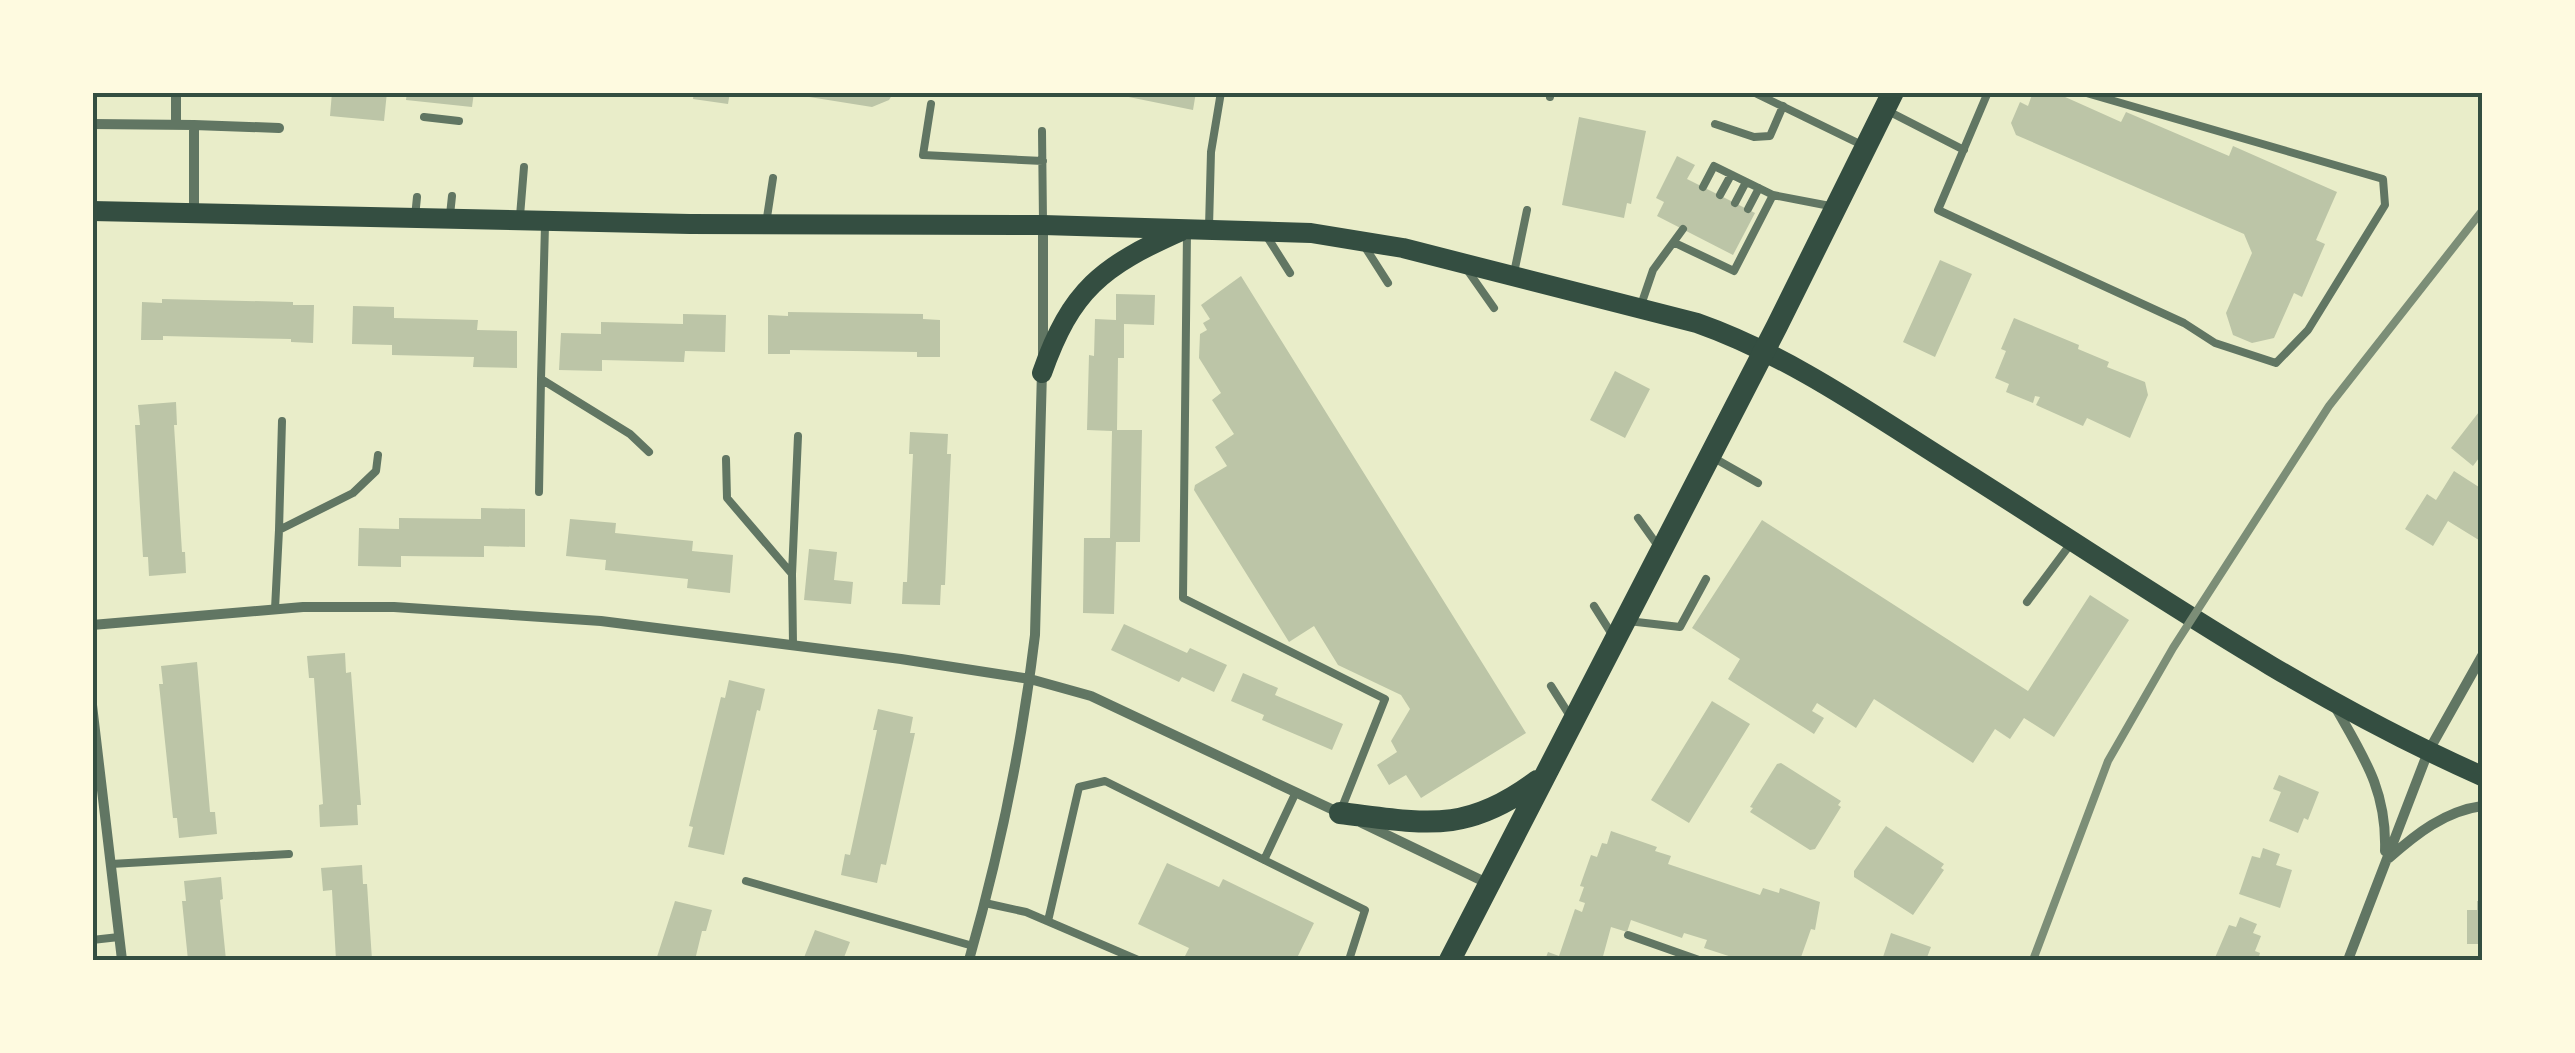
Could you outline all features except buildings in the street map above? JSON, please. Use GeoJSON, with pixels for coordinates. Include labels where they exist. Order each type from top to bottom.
{"type":"FeatureCollection","features":[{"type":"Feature","properties":{"kind":"main road"},"geometry":{"type":"LineString","coordinates":[[1450,960],[1888,101]]}},
{"type":"Feature","properties":{"kind":"main road"},"geometry":{"type":"LineString","coordinates":[[92,211],[194,214],[416,207],[450,219],[1263,230],[1360,240],[1464,264],[1706,327],[1762,352],[1831,390],[2251,653],[2428,752],[2482,776]]}},
{"type":"Feature","properties":{"kind":"main road"},"geometry":{"type":"LineString","coordinates":[[1042,373],[1062,322],[1086,288],[1139,250],[1187,228]]}},
{"type":"Feature","properties":{"kind":"main road"},"geometry":{"type":"LineString","coordinates":[[1340,813],[1454,822],[1498,808],[1544,776]]}},
{"type":"Feature","properties":{"kind":"street"},"geometry":{"type":"LineString","coordinates":[[176,92],[176,125]]}},
{"type":"Feature","properties":{"kind":"street"},"geometry":{"type":"LineString","coordinates":[[92,124],[279,128]]}},
{"type":"Feature","properties":{"kind":"street"},"geometry":{"type":"LineString","coordinates":[[194,125],[194,214]]}},
{"type":"Feature","properties":{"kind":"street"},"geometry":{"type":"LineString","coordinates":[[969,960],[985,903],[1030,679],[1035,635],[1044,225]]}},
{"type":"Feature","properties":{"kind":"street"},"geometry":{"type":"LineString","coordinates":[[92,625],[275,609],[502,612],[793,644],[1030,679],[1064,687],[1124,710],[1487,884]]}},
{"type":"Feature","properties":{"kind":"street"},"geometry":{"type":"LineString","coordinates":[[2348,960],[2428,752],[2482,656]]}},
{"type":"Feature","properties":{"kind":"street"},"geometry":{"type":"LineString","coordinates":[[2330,697],[2376,782],[2386,822],[2384,862]]}},
{"type":"Feature","properties":{"kind":"street"},"geometry":{"type":"LineString","coordinates":[[92,706],[122,960]]}},
{"type":"Feature","properties":{"kind":"street"},"geometry":{"type":"LineString","coordinates":[[2384,862],[2430,826],[2457,812],[2482,806]]}},
{"type":"Feature","properties":{"kind":"lane"},"geometry":{"type":"LineString","coordinates":[[1209,228],[1211,152],[1221,92]]}},
{"type":"Feature","properties":{"kind":"lane"},"geometry":{"type":"LineString","coordinates":[[1753,92],[1866,146]]}},
{"type":"Feature","properties":{"kind":"lane"},"geometry":{"type":"LineString","coordinates":[[1988,92],[1938,210],[2184,323],[2215,342],[2276,363],[2308,330],[2386,205],[2383,179],[2082,92]]}},
{"type":"Feature","properties":{"kind":"lane"},"geometry":{"type":"LineString","coordinates":[[1888,101],[1964,150]]}},
{"type":"Feature","properties":{"kind":"lane"},"geometry":{"type":"LineString","coordinates":[[931,104],[923,154],[1043,161]]}},
{"type":"Feature","properties":{"kind":"lane"},"geometry":{"type":"LineString","coordinates":[[1714,124],[1754,137],[1770,136],[1783,106]]}},
{"type":"Feature","properties":{"kind":"lane"},"geometry":{"type":"LineString","coordinates":[[424,118],[459,121]]}},
{"type":"Feature","properties":{"kind":"lane"},"geometry":{"type":"LineString","coordinates":[[1042,131],[1044,225]]}},
{"type":"Feature","properties":{"kind":"lane"},"geometry":{"type":"LineString","coordinates":[[1703,187],[1714,166],[1773,195],[1835,207]]}},
{"type":"Feature","properties":{"kind":"lane"},"geometry":{"type":"LineString","coordinates":[[519,220],[524,167]]}},
{"type":"Feature","properties":{"kind":"lane"},"geometry":{"type":"LineString","coordinates":[[1720,196],[1731,175]]}},
{"type":"Feature","properties":{"kind":"lane"},"geometry":{"type":"LineString","coordinates":[[766,224],[773,178]]}},
{"type":"Feature","properties":{"kind":"lane"},"geometry":{"type":"LineString","coordinates":[[1735,203],[1746,182]]}},
{"type":"Feature","properties":{"kind":"lane"},"geometry":{"type":"LineString","coordinates":[[1748,209],[1759,188]]}},
{"type":"Feature","properties":{"kind":"lane"},"geometry":{"type":"LineString","coordinates":[[1675,243],[1734,272],[1773,195]]}},
{"type":"Feature","properties":{"kind":"lane"},"geometry":{"type":"LineString","coordinates":[[450,219],[452,196]]}},
{"type":"Feature","properties":{"kind":"lane"},"geometry":{"type":"LineString","coordinates":[[1513,278],[1527,210]]}},
{"type":"Feature","properties":{"kind":"lane"},"geometry":{"type":"LineString","coordinates":[[539,492],[545,221]]}},
{"type":"Feature","properties":{"kind":"lane"},"geometry":{"type":"LineString","coordinates":[[1187,228],[1183,598],[1385,699],[1340,813]]}},
{"type":"Feature","properties":{"kind":"lane"},"geometry":{"type":"LineString","coordinates":[[1263,230],[1290,274]]}},
{"type":"Feature","properties":{"kind":"lane"},"geometry":{"type":"LineString","coordinates":[[1640,310],[1653,270],[1682,230]]}},
{"type":"Feature","properties":{"kind":"lane"},"geometry":{"type":"LineString","coordinates":[[1692,251],[1699,238]]}},
{"type":"Feature","properties":{"kind":"lane"},"geometry":{"type":"LineString","coordinates":[[1360,240],[1388,283]]}},
{"type":"Feature","properties":{"kind":"lane"},"geometry":{"type":"LineString","coordinates":[[1706,258],[1713,245]]}},
{"type":"Feature","properties":{"kind":"lane"},"geometry":{"type":"LineString","coordinates":[[1719,264],[1726,251]]}},
{"type":"Feature","properties":{"kind":"lane"},"geometry":{"type":"LineString","coordinates":[[1464,264],[1494,308]]}},
{"type":"Feature","properties":{"kind":"lane"},"geometry":{"type":"LineString","coordinates":[[541,379],[630,434],[649,452]]}},
{"type":"Feature","properties":{"kind":"lane"},"geometry":{"type":"LineString","coordinates":[[275,609],[282,421]]}},
{"type":"Feature","properties":{"kind":"lane"},"geometry":{"type":"LineString","coordinates":[[793,644],[798,436]]}},
{"type":"Feature","properties":{"kind":"lane"},"geometry":{"type":"LineString","coordinates":[[279,530],[353,493],[376,471],[378,455]]}},
{"type":"Feature","properties":{"kind":"lane"},"geometry":{"type":"LineString","coordinates":[[1710,456],[1758,483]]}},
{"type":"Feature","properties":{"kind":"lane"},"geometry":{"type":"LineString","coordinates":[[726,459],[727,498],[792,574]]}},
{"type":"Feature","properties":{"kind":"lane"},"geometry":{"type":"LineString","coordinates":[[1638,518],[1661,550]]}},
{"type":"Feature","properties":{"kind":"lane"},"geometry":{"type":"LineString","coordinates":[[2027,602],[2074,540]]}},
{"type":"Feature","properties":{"kind":"lane"},"geometry":{"type":"LineString","coordinates":[[1594,606],[1619,630],[1680,627],[1706,579]]}},
{"type":"Feature","properties":{"kind":"lane"},"geometry":{"type":"LineString","coordinates":[[1550,686],[1572,720]]}},
{"type":"Feature","properties":{"kind":"lane"},"geometry":{"type":"LineString","coordinates":[[1048,921],[1079,787],[1105,781],[1365,910],[1349,960]]}},
{"type":"Feature","properties":{"kind":"lane"},"geometry":{"type":"LineString","coordinates":[[1264,860],[1296,792]]}},
{"type":"Feature","properties":{"kind":"lane"},"geometry":{"type":"LineString","coordinates":[[111,864],[289,854]]}},
{"type":"Feature","properties":{"kind":"lane"},"geometry":{"type":"LineString","coordinates":[[746,881],[973,946]]}},
{"type":"Feature","properties":{"kind":"lane"},"geometry":{"type":"LineString","coordinates":[[985,903],[1048,921],[1138,960]]}},
{"type":"Feature","properties":{"kind":"lane"},"geometry":{"type":"LineString","coordinates":[[1628,935],[1699,960]]}},
{"type":"Feature","properties":{"kind":"lane"},"geometry":{"type":"LineString","coordinates":[[92,940],[119,937]]}},
{"type":"Feature","properties":{"kind":"railway"},"geometry":{"type":"LineString","coordinates":[[2033,960],[2108,761],[2173,648],[2329,406],[2482,211]]}}]}
